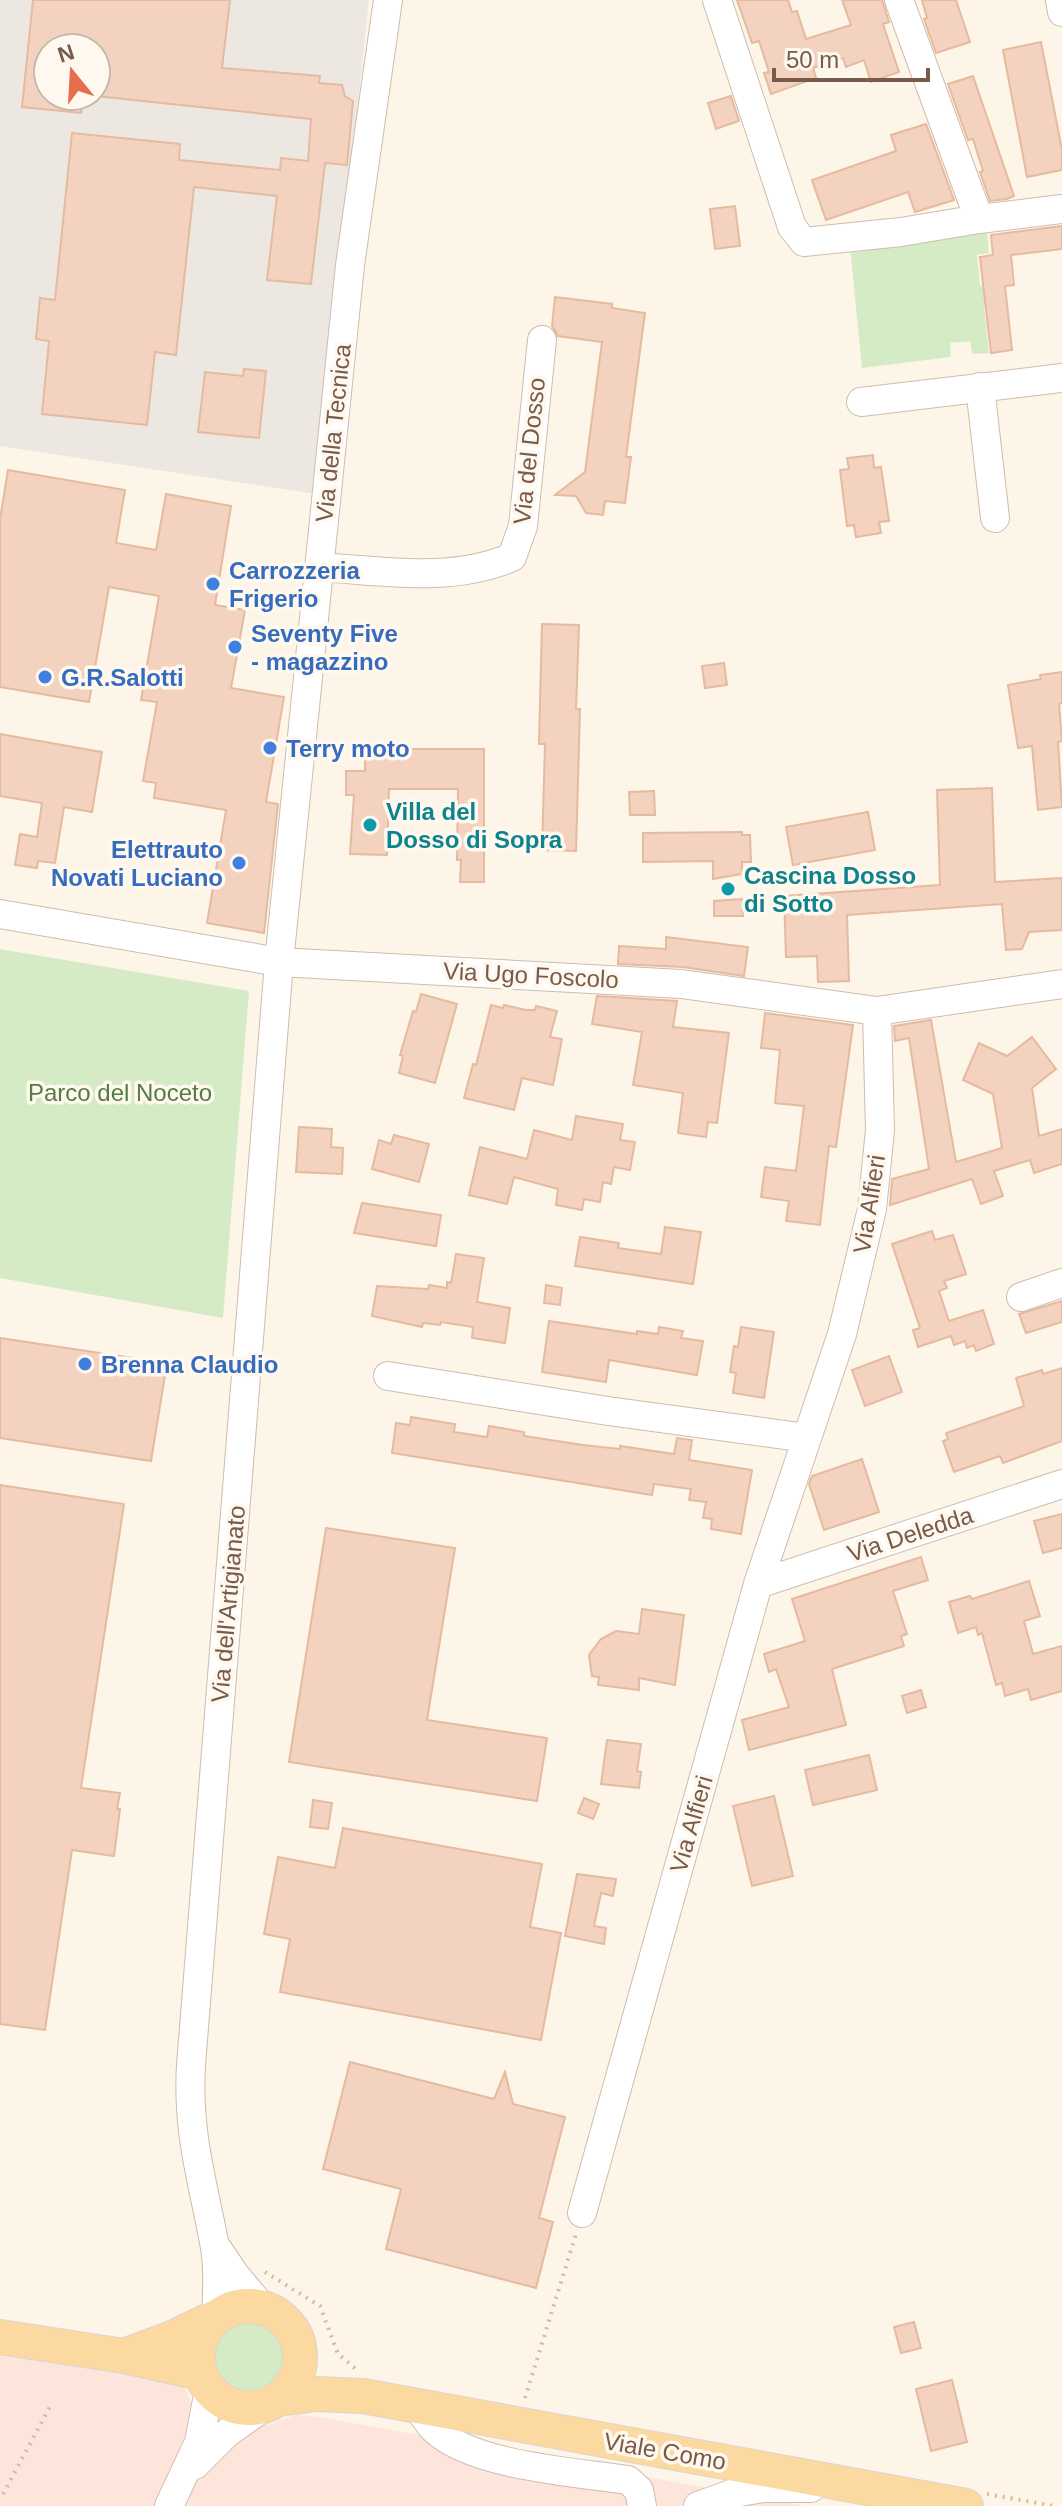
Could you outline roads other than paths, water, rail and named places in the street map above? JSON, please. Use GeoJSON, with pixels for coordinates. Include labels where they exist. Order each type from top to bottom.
{"type":"FeatureCollection","features":[{"type":"Feature","properties":{"kind":"main road"},"geometry":{"type":"LineString","coordinates":[[0,2337],[124,2356],[204,2382],[225,2403],[245,2409],[272,2402],[294,2383],[301,2362],[298,2341],[291,2326],[278,2314],[262,2307],[246,2305],[230,2309],[180,2335],[124,2356]]}},
{"type":"Feature","properties":{"kind":"main road"},"geometry":{"type":"LineString","coordinates":[[204,2382],[197,2353],[203,2333],[216,2317]]}},
{"type":"Feature","properties":{"kind":"main road"},"geometry":{"type":"LineString","coordinates":[[298,2341],[328,2371],[360,2383]]}},
{"type":"Feature","properties":{"kind":"main road","name":"Viale Como"},"geometry":{"type":"LineString","coordinates":[[272,2402],[360,2383],[416,2405],[847,2484],[972,2499]]}},
{"type":"Feature","properties":{"kind":"street","name":"Via della Tecnica"},"geometry":{"type":"LineString","coordinates":[[279,962],[350,265],[388,0]]}},
{"type":"Feature","properties":{"kind":"street"},"geometry":{"type":"LineString","coordinates":[[717,0],[792,227],[804,242],[1062,209]]}},
{"type":"Feature","properties":{"kind":"street"},"geometry":{"type":"LineString","coordinates":[[899,0],[979,219]]}},
{"type":"Feature","properties":{"kind":"street"},"geometry":{"type":"LineString","coordinates":[[1060,0],[1062,12]]}},
{"type":"Feature","properties":{"kind":"street","name":"Via del Dosso"},"geometry":{"type":"LineString","coordinates":[[320,567],[449,573],[490,567],[512,557],[523,526],[542,340]]}},
{"type":"Feature","properties":{"kind":"street"},"geometry":{"type":"LineString","coordinates":[[861,402],[1062,378]]}},
{"type":"Feature","properties":{"kind":"street"},"geometry":{"type":"LineString","coordinates":[[980,387],[995,518]]}},
{"type":"Feature","properties":{"kind":"street","name":"Via Ugo Foscolo"},"geometry":{"type":"LineString","coordinates":[[0,914],[279,962],[681,984],[877,1011],[1062,984]]}},
{"type":"Feature","properties":{"kind":"street","name":"Via dell'Artigianato"},"geometry":{"type":"LineString","coordinates":[[216,2317],[215,2244],[195,2158],[190,2117],[190,2079],[279,962]]}},
{"type":"Feature","properties":{"kind":"street","name":"Via Alfieri"},"geometry":{"type":"LineString","coordinates":[[582,2213],[758,1584],[842,1334],[872,1209],[880,1130],[877,1011]]}},
{"type":"Feature","properties":{"kind":"street"},"geometry":{"type":"LineString","coordinates":[[1021,1297],[1062,1283]]}},
{"type":"Feature","properties":{"kind":"street"},"geometry":{"type":"LineString","coordinates":[[388,1376],[608,1411],[807,1438]]}},
{"type":"Feature","properties":{"kind":"street","name":"Via Deledda"},"geometry":{"type":"LineString","coordinates":[[758,1584],[1062,1484]]}},
{"type":"Feature","properties":{"kind":"street","name":"Via dell'Artigianato"},"geometry":{"type":"LineString","coordinates":[[215,2244],[262,2307]]}},
{"type":"Feature","properties":{"kind":"street"},"geometry":{"type":"LineString","coordinates":[[169,2506],[186,2475],[203,2430],[204,2382]]}},
{"type":"Feature","properties":{"kind":"street"},"geometry":{"type":"LineString","coordinates":[[186,2475],[227,2433],[272,2402]]}},
{"type":"Feature","properties":{"kind":"street"},"geometry":{"type":"LineString","coordinates":[[416,2405],[435,2430],[463,2448],[499,2459],[628,2480],[639,2490],[642,2506]]}},
{"type":"Feature","properties":{"kind":"street"},"geometry":{"type":"LineString","coordinates":[[698,2506],[734,2493],[763,2488],[847,2484]]}},
{"type":"Feature","properties":{"kind":"place","name":"Carrozzeria Frigerio"},"geometry":{"type":"Point","coordinates":[213,584]}},
{"type":"Feature","properties":{"kind":"place","name":"Seventy Five - magazzino"},"geometry":{"type":"Point","coordinates":[235,647]}},
{"type":"Feature","properties":{"kind":"place","name":"G.R.Salotti"},"geometry":{"type":"Point","coordinates":[45,677]}},
{"type":"Feature","properties":{"kind":"place","name":"Terry moto"},"geometry":{"type":"Point","coordinates":[270,748]}},
{"type":"Feature","properties":{"kind":"place","name":"Villa del Dosso di Sopra"},"geometry":{"type":"Point","coordinates":[370,825]}},
{"type":"Feature","properties":{"kind":"place","name":"Elettrauto Novati Luciano"},"geometry":{"type":"Point","coordinates":[239,863]}},
{"type":"Feature","properties":{"kind":"place","name":"Cascina Dosso di Sotto"},"geometry":{"type":"Point","coordinates":[728,889]}},
{"type":"Feature","properties":{"kind":"place","name":"Brenna Claudio"},"geometry":{"type":"Point","coordinates":[85,1364]}},
{"type":"Feature","properties":{"kind":"park label","name":"Parco del Noceto"},"geometry":{"type":"Point","coordinates":[120,1092]}}]}
